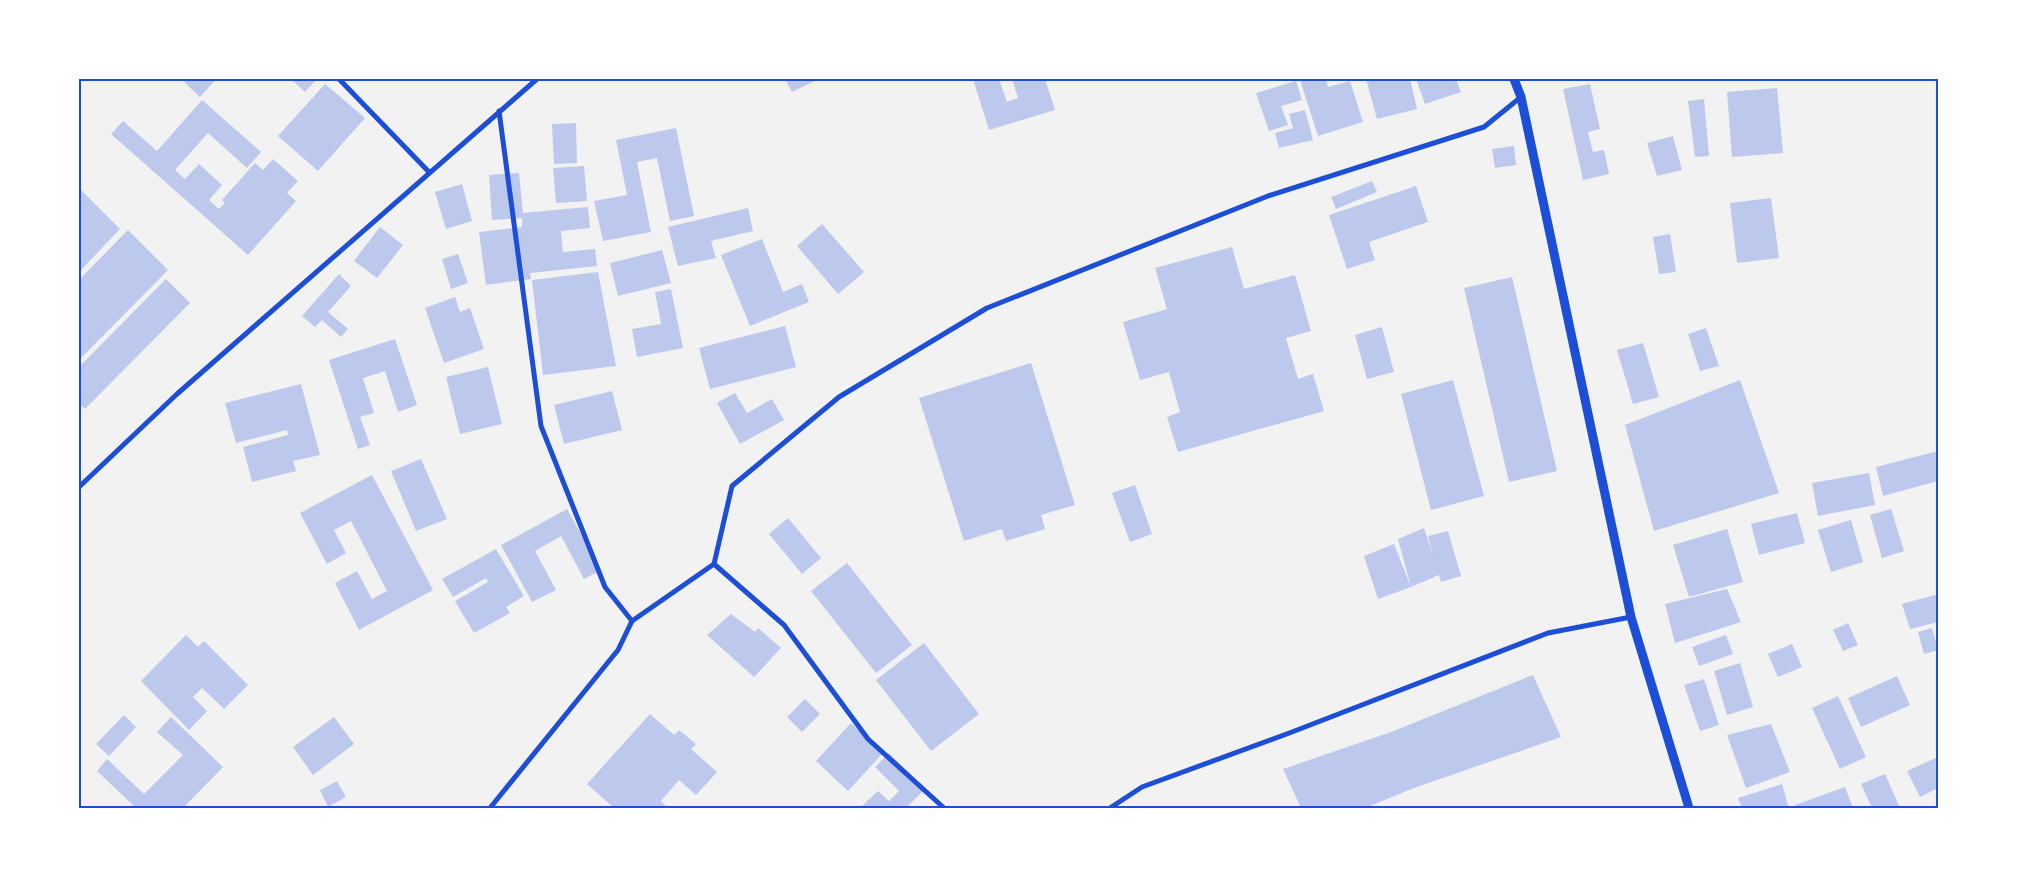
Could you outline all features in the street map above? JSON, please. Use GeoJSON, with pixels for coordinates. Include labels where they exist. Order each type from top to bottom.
{"type":"FeatureCollection","features":[{"type":"Feature","properties":{"kind":"street"},"geometry":{"type":"LineString","coordinates":[[339,79],[429,172]]}},
{"type":"Feature","properties":{"kind":"street"},"geometry":{"type":"LineString","coordinates":[[79,487],[177,394],[499,111],[528,82],[537,79]]}},
{"type":"Feature","properties":{"kind":"street"},"geometry":{"type":"LineString","coordinates":[[1514,79],[1521,97],[1630,617],[1689,808]]}},
{"type":"Feature","properties":{"kind":"street"},"geometry":{"type":"LineString","coordinates":[[490,808],[618,650],[632,621],[714,564],[732,486],[839,397],[987,308],[1268,196],[1484,127],[1521,97]]}},
{"type":"Feature","properties":{"kind":"street"},"geometry":{"type":"LineString","coordinates":[[499,111],[541,426],[605,587],[632,621]]}},
{"type":"Feature","properties":{"kind":"street"},"geometry":{"type":"LineString","coordinates":[[714,564],[784,624],[868,739],[944,808]]}},
{"type":"Feature","properties":{"kind":"street"},"geometry":{"type":"LineString","coordinates":[[1110,808],[1142,787],[1292,732],[1548,633],[1630,617]]}},
{"type":"Feature","properties":{"kind":"building"},"geometry":{"type":"Polygon","coordinates":[[[187,79],[216,79],[200,97],[184,82],[187,79]]]}},
{"type":"Feature","properties":{"kind":"building"},"geometry":{"type":"Polygon","coordinates":[[[291,79],[317,79],[305,92],[291,79]]]}},
{"type":"Feature","properties":{"kind":"building"},"geometry":{"type":"Polygon","coordinates":[[[785,79],[819,79],[792,92],[785,79]]]}},
{"type":"Feature","properties":{"kind":"building"},"geometry":{"type":"Polygon","coordinates":[[[973,79],[999,79],[1007,102],[1018,98],[1012,79],[1045,79],[1055,110],[989,130],[973,79]]]}},
{"type":"Feature","properties":{"kind":"building"},"geometry":{"type":"Polygon","coordinates":[[[1326,79],[1328,87],[1350,81],[1363,122],[1318,136],[1300,80],[1326,79]]]}},
{"type":"Feature","properties":{"kind":"building"},"geometry":{"type":"Polygon","coordinates":[[[1366,79],[1410,79],[1417,109],[1377,119],[1366,79]]]}},
{"type":"Feature","properties":{"kind":"building"},"geometry":{"type":"Polygon","coordinates":[[[1416,79],[1456,79],[1461,92],[1425,104],[1416,79]]]}},
{"type":"Feature","properties":{"kind":"building"},"geometry":{"type":"Polygon","coordinates":[[[1296,81],[1302,100],[1281,106],[1288,125],[1269,131],[1256,93],[1296,81]]]}},
{"type":"Feature","properties":{"kind":"building"},"geometry":{"type":"Polygon","coordinates":[[[325,84],[365,118],[318,171],[278,136],[325,84]]]}},
{"type":"Feature","properties":{"kind":"building"},"geometry":{"type":"Polygon","coordinates":[[[1590,84],[1600,129],[1588,132],[1593,152],[1604,150],[1609,174],[1583,180],[1563,89],[1590,84]]]}},
{"type":"Feature","properties":{"kind":"building"},"geometry":{"type":"Polygon","coordinates":[[[1777,88],[1783,153],[1732,157],[1727,92],[1777,88]]]}},
{"type":"Feature","properties":{"kind":"building"},"geometry":{"type":"Polygon","coordinates":[[[1704,99],[1709,156],[1695,157],[1688,101],[1704,99]]]}},
{"type":"Feature","properties":{"kind":"building"},"geometry":{"type":"Polygon","coordinates":[[[202,100],[261,152],[247,168],[208,133],[175,170],[185,179],[199,164],[222,185],[209,200],[219,209],[225,203],[222,200],[255,163],[263,170],[273,159],[298,181],[287,193],[296,201],[248,255],[111,134],[123,121],[157,151],[202,100]]]}},
{"type":"Feature","properties":{"kind":"building"},"geometry":{"type":"Polygon","coordinates":[[[1305,110],[1313,140],[1279,148],[1275,133],[1293,128],[1289,114],[1305,110]]]}},
{"type":"Feature","properties":{"kind":"building"},"geometry":{"type":"Polygon","coordinates":[[[576,123],[577,163],[554,164],[552,124],[576,123]]]}},
{"type":"Feature","properties":{"kind":"building"},"geometry":{"type":"Polygon","coordinates":[[[676,128],[694,216],[670,221],[657,158],[637,162],[651,232],[603,241],[594,201],[627,195],[616,140],[676,128]]]}},
{"type":"Feature","properties":{"kind":"building"},"geometry":{"type":"Polygon","coordinates":[[[1673,136],[1682,170],[1657,176],[1647,143],[1673,136]]]}},
{"type":"Feature","properties":{"kind":"building"},"geometry":{"type":"Polygon","coordinates":[[[1514,146],[1516,165],[1495,168],[1492,149],[1514,146]]]}},
{"type":"Feature","properties":{"kind":"building"},"geometry":{"type":"Polygon","coordinates":[[[584,166],[587,201],[556,203],[553,168],[584,166]]]}},
{"type":"Feature","properties":{"kind":"building"},"geometry":{"type":"Polygon","coordinates":[[[519,173],[523,213],[588,207],[590,228],[561,231],[563,252],[595,249],[597,266],[530,273],[531,279],[486,285],[479,232],[522,227],[522,218],[492,220],[489,175],[519,173]]]}},
{"type":"Feature","properties":{"kind":"building"},"geometry":{"type":"Polygon","coordinates":[[[1372,181],[1377,192],[1336,209],[1331,197],[1372,181]]]}},
{"type":"Feature","properties":{"kind":"building"},"geometry":{"type":"Polygon","coordinates":[[[462,184],[472,221],[446,229],[435,192],[462,184]]]}},
{"type":"Feature","properties":{"kind":"building"},"geometry":{"type":"Polygon","coordinates":[[[1416,186],[1428,222],[1369,242],[1375,260],[1347,269],[1329,215],[1416,186]]]}},
{"type":"Feature","properties":{"kind":"building"},"geometry":{"type":"Polygon","coordinates":[[[79,188],[120,229],[79,272],[79,188]]]}},
{"type":"Feature","properties":{"kind":"building"},"geometry":{"type":"Polygon","coordinates":[[[1771,198],[1779,258],[1737,263],[1730,203],[1771,198]]]}},
{"type":"Feature","properties":{"kind":"building"},"geometry":{"type":"Polygon","coordinates":[[[748,208],[753,231],[711,241],[716,258],[678,266],[668,227],[748,208]]]}},
{"type":"Feature","properties":{"kind":"building"},"geometry":{"type":"Polygon","coordinates":[[[822,224],[864,272],[838,294],[797,246],[822,224]]]}},
{"type":"Feature","properties":{"kind":"building"},"geometry":{"type":"Polygon","coordinates":[[[380,227],[403,245],[377,278],[354,261],[380,227]]]}},
{"type":"Feature","properties":{"kind":"building"},"geometry":{"type":"Polygon","coordinates":[[[128,230],[168,270],[79,360],[79,280],[128,230]]]}},
{"type":"Feature","properties":{"kind":"building"},"geometry":{"type":"Polygon","coordinates":[[[1670,234],[1676,272],[1659,274],[1653,237],[1670,234]]]}},
{"type":"Feature","properties":{"kind":"building"},"geometry":{"type":"Polygon","coordinates":[[[762,239],[783,292],[802,284],[809,302],[750,326],[721,255],[762,239]]]}},
{"type":"Feature","properties":{"kind":"building"},"geometry":{"type":"Polygon","coordinates":[[[1232,247],[1244,289],[1295,275],[1311,331],[1286,338],[1298,379],[1313,374],[1324,411],[1178,452],[1167,417],[1180,412],[1169,372],[1140,380],[1123,322],[1167,309],[1155,268],[1232,247]]]}},
{"type":"Feature","properties":{"kind":"building"},"geometry":{"type":"Polygon","coordinates":[[[662,250],[671,283],[618,296],[610,263],[662,250]]]}},
{"type":"Feature","properties":{"kind":"building"},"geometry":{"type":"Polygon","coordinates":[[[458,254],[468,283],[451,289],[442,259],[458,254]]]}},
{"type":"Feature","properties":{"kind":"building"},"geometry":{"type":"Polygon","coordinates":[[[598,272],[616,366],[543,375],[532,280],[598,272]]]}},
{"type":"Feature","properties":{"kind":"building"},"geometry":{"type":"Polygon","coordinates":[[[339,274],[351,286],[328,312],[348,329],[341,337],[322,320],[315,327],[302,316],[339,274]]]}},
{"type":"Feature","properties":{"kind":"building"},"geometry":{"type":"Polygon","coordinates":[[[1512,277],[1557,471],[1509,482],[1464,288],[1512,277]]]}},
{"type":"Feature","properties":{"kind":"building"},"geometry":{"type":"Polygon","coordinates":[[[166,279],[190,303],[85,409],[79,403],[79,367],[166,279]]]}},
{"type":"Feature","properties":{"kind":"building"},"geometry":{"type":"Polygon","coordinates":[[[671,289],[683,348],[637,357],[632,329],[661,324],[655,292],[671,289]]]}},
{"type":"Feature","properties":{"kind":"building"},"geometry":{"type":"Polygon","coordinates":[[[455,297],[460,312],[470,308],[484,349],[444,363],[425,308],[455,297]]]}},
{"type":"Feature","properties":{"kind":"building"},"geometry":{"type":"Polygon","coordinates":[[[785,326],[796,367],[710,389],[699,348],[785,326]]]}},
{"type":"Feature","properties":{"kind":"building"},"geometry":{"type":"Polygon","coordinates":[[[1382,327],[1394,372],[1367,379],[1355,335],[1382,327]]]}},
{"type":"Feature","properties":{"kind":"building"},"geometry":{"type":"Polygon","coordinates":[[[1706,328],[1719,366],[1700,371],[1688,334],[1706,328]]]}},
{"type":"Feature","properties":{"kind":"building"},"geometry":{"type":"Polygon","coordinates":[[[395,339],[417,405],[398,412],[385,371],[363,378],[374,413],[360,417],[370,445],[358,449],[329,360],[395,339]]]}},
{"type":"Feature","properties":{"kind":"building"},"geometry":{"type":"Polygon","coordinates":[[[1643,343],[1659,397],[1633,404],[1617,350],[1643,343]]]}},
{"type":"Feature","properties":{"kind":"building"},"geometry":{"type":"Polygon","coordinates":[[[1031,363],[1075,505],[1041,515],[1045,529],[1006,541],[1002,529],[964,541],[919,398],[1031,363]]]}},
{"type":"Feature","properties":{"kind":"building"},"geometry":{"type":"Polygon","coordinates":[[[488,367],[502,424],[460,434],[446,377],[488,367]]]}},
{"type":"Feature","properties":{"kind":"building"},"geometry":{"type":"Polygon","coordinates":[[[1453,380],[1484,496],[1431,510],[1401,394],[1453,380]]]}},
{"type":"Feature","properties":{"kind":"building"},"geometry":{"type":"Polygon","coordinates":[[[1740,380],[1779,493],[1654,531],[1625,425],[1740,380]]]}},
{"type":"Feature","properties":{"kind":"building"},"geometry":{"type":"Polygon","coordinates":[[[301,384],[320,455],[293,461],[296,471],[252,482],[243,447],[288,435],[287,430],[236,443],[225,403],[301,384]]]}},
{"type":"Feature","properties":{"kind":"building"},"geometry":{"type":"Polygon","coordinates":[[[612,391],[622,430],[564,444],[554,405],[612,391]]]}},
{"type":"Feature","properties":{"kind":"building"},"geometry":{"type":"Polygon","coordinates":[[[735,393],[747,413],[772,399],[784,420],[740,444],[717,403],[735,393]]]}},
{"type":"Feature","properties":{"kind":"building"},"geometry":{"type":"Polygon","coordinates":[[[1938,451],[1938,481],[1883,496],[1876,467],[1938,451]]]}},
{"type":"Feature","properties":{"kind":"building"},"geometry":{"type":"Polygon","coordinates":[[[421,459],[447,519],[416,531],[391,471],[421,459]]]}},
{"type":"Feature","properties":{"kind":"building"},"geometry":{"type":"Polygon","coordinates":[[[1869,473],[1875,505],[1818,516],[1812,483],[1869,473]]]}},
{"type":"Feature","properties":{"kind":"building"},"geometry":{"type":"Polygon","coordinates":[[[372,475],[433,590],[359,630],[335,583],[357,571],[372,599],[387,591],[351,521],[334,530],[346,553],[327,564],[300,513],[372,475]]]}},
{"type":"Feature","properties":{"kind":"building"},"geometry":{"type":"Polygon","coordinates":[[[1135,485],[1152,534],[1130,542],[1112,493],[1135,485]]]}},
{"type":"Feature","properties":{"kind":"building"},"geometry":{"type":"Polygon","coordinates":[[[567,509],[601,570],[584,579],[561,536],[535,551],[556,590],[532,602],[501,545],[567,509]]]}},
{"type":"Feature","properties":{"kind":"building"},"geometry":{"type":"Polygon","coordinates":[[[1891,509],[1904,551],[1882,558],[1870,515],[1891,509]]]}},
{"type":"Feature","properties":{"kind":"building"},"geometry":{"type":"Polygon","coordinates":[[[1797,513],[1805,543],[1759,555],[1751,524],[1797,513]]]}},
{"type":"Feature","properties":{"kind":"building"},"geometry":{"type":"Polygon","coordinates":[[[788,518],[821,558],[802,574],[769,534],[788,518]]]}},
{"type":"Feature","properties":{"kind":"building"},"geometry":{"type":"Polygon","coordinates":[[[1851,520],[1863,562],[1831,572],[1818,530],[1851,520]]]}},
{"type":"Feature","properties":{"kind":"building"},"geometry":{"type":"Polygon","coordinates":[[[1424,528],[1433,555],[1428,536],[1448,531],[1461,576],[1441,582],[1439,575],[1411,587],[1398,539],[1424,528]]]}},
{"type":"Feature","properties":{"kind":"building"},"geometry":{"type":"Polygon","coordinates":[[[1727,529],[1743,582],[1689,597],[1673,545],[1727,529]]]}},
{"type":"Feature","properties":{"kind":"building"},"geometry":{"type":"Polygon","coordinates":[[[1394,544],[1411,587],[1378,599],[1364,556],[1394,544]]]}},
{"type":"Feature","properties":{"kind":"building"},"geometry":{"type":"Polygon","coordinates":[[[496,549],[524,596],[506,607],[510,613],[474,633],[455,601],[488,582],[486,578],[453,597],[442,579],[496,549]]]}},
{"type":"Feature","properties":{"kind":"building"},"geometry":{"type":"Polygon","coordinates":[[[847,563],[912,645],[876,673],[811,591],[847,563]]]}},
{"type":"Feature","properties":{"kind":"building"},"geometry":{"type":"Polygon","coordinates":[[[1727,589],[1741,622],[1675,643],[1665,604],[1727,589]]]}},
{"type":"Feature","properties":{"kind":"building"},"geometry":{"type":"Polygon","coordinates":[[[1938,594],[1938,622],[1910,629],[1902,604],[1938,594]]]}},
{"type":"Feature","properties":{"kind":"building"},"geometry":{"type":"Polygon","coordinates":[[[731,614],[755,632],[758,628],[781,648],[754,677],[707,635],[731,614]]]}},
{"type":"Feature","properties":{"kind":"building"},"geometry":{"type":"Polygon","coordinates":[[[1848,623],[1858,645],[1843,651],[1833,630],[1848,623]]]}},
{"type":"Feature","properties":{"kind":"building"},"geometry":{"type":"Polygon","coordinates":[[[1932,628],[1938,650],[1924,654],[1918,632],[1932,628]]]}},
{"type":"Feature","properties":{"kind":"building"},"geometry":{"type":"Polygon","coordinates":[[[186,635],[198,647],[204,641],[248,685],[224,709],[202,688],[193,697],[207,711],[189,730],[141,681],[186,635]]]}},
{"type":"Feature","properties":{"kind":"building"},"geometry":{"type":"Polygon","coordinates":[[[1726,635],[1733,654],[1699,666],[1692,647],[1726,635]]]}},
{"type":"Feature","properties":{"kind":"building"},"geometry":{"type":"Polygon","coordinates":[[[924,643],[979,714],[931,751],[876,680],[924,643]]]}},
{"type":"Feature","properties":{"kind":"building"},"geometry":{"type":"Polygon","coordinates":[[[1792,644],[1802,667],[1778,677],[1768,654],[1792,644]]]}},
{"type":"Feature","properties":{"kind":"building"},"geometry":{"type":"Polygon","coordinates":[[[1740,663],[1753,707],[1727,715],[1714,671],[1740,663]]]}},
{"type":"Feature","properties":{"kind":"building"},"geometry":{"type":"Polygon","coordinates":[[[1533,675],[1561,737],[1414,788],[1365,808],[1301,808],[1283,769],[1391,732],[1533,675]]]}},
{"type":"Feature","properties":{"kind":"building"},"geometry":{"type":"Polygon","coordinates":[[[1897,676],[1910,705],[1861,727],[1848,698],[1897,676]]]}},
{"type":"Feature","properties":{"kind":"building"},"geometry":{"type":"Polygon","coordinates":[[[1704,679],[1719,725],[1700,731],[1684,685],[1704,679]]]}},
{"type":"Feature","properties":{"kind":"building"},"geometry":{"type":"Polygon","coordinates":[[[1838,696],[1866,757],[1840,769],[1812,708],[1838,696]]]}},
{"type":"Feature","properties":{"kind":"building"},"geometry":{"type":"Polygon","coordinates":[[[805,699],[820,714],[802,732],[787,717],[805,699]]]}},
{"type":"Feature","properties":{"kind":"building"},"geometry":{"type":"Polygon","coordinates":[[[650,714],[674,735],[679,730],[696,744],[691,749],[717,772],[696,795],[679,780],[661,801],[668,808],[614,808],[587,784],[650,714]]]}},
{"type":"Feature","properties":{"kind":"building"},"geometry":{"type":"Polygon","coordinates":[[[124,715],[136,727],[109,756],[96,744],[124,715]]]}},
{"type":"Feature","properties":{"kind":"building"},"geometry":{"type":"Polygon","coordinates":[[[171,717],[223,767],[183,808],[136,808],[97,771],[107,759],[144,794],[183,755],[157,732],[171,717]]]}},
{"type":"Feature","properties":{"kind":"building"},"geometry":{"type":"Polygon","coordinates":[[[334,717],[354,744],[313,775],[293,747],[334,717]]]}},
{"type":"Feature","properties":{"kind":"building"},"geometry":{"type":"Polygon","coordinates":[[[851,723],[883,753],[848,791],[816,761],[851,723]]]}},
{"type":"Feature","properties":{"kind":"building"},"geometry":{"type":"Polygon","coordinates":[[[1771,724],[1790,772],[1746,788],[1727,735],[1771,724]]]}},
{"type":"Feature","properties":{"kind":"building"},"geometry":{"type":"Polygon","coordinates":[[[889,753],[925,789],[906,808],[865,808],[862,806],[878,791],[889,801],[899,791],[875,767],[889,753]]]}},
{"type":"Feature","properties":{"kind":"building"},"geometry":{"type":"Polygon","coordinates":[[[1938,757],[1938,788],[1920,797],[1907,771],[1938,757]]]}},
{"type":"Feature","properties":{"kind":"building"},"geometry":{"type":"Polygon","coordinates":[[[1885,774],[1900,808],[1872,808],[1861,784],[1885,774]]]}},
{"type":"Feature","properties":{"kind":"building"},"geometry":{"type":"Polygon","coordinates":[[[337,781],[346,797],[328,807],[320,790],[337,781]]]}},
{"type":"Feature","properties":{"kind":"building"},"geometry":{"type":"Polygon","coordinates":[[[1782,784],[1789,808],[1742,808],[1738,798],[1782,784]]]}},
{"type":"Feature","properties":{"kind":"building"},"geometry":{"type":"Polygon","coordinates":[[[1845,787],[1853,808],[1797,808],[1795,805],[1845,787]]]}}]}
